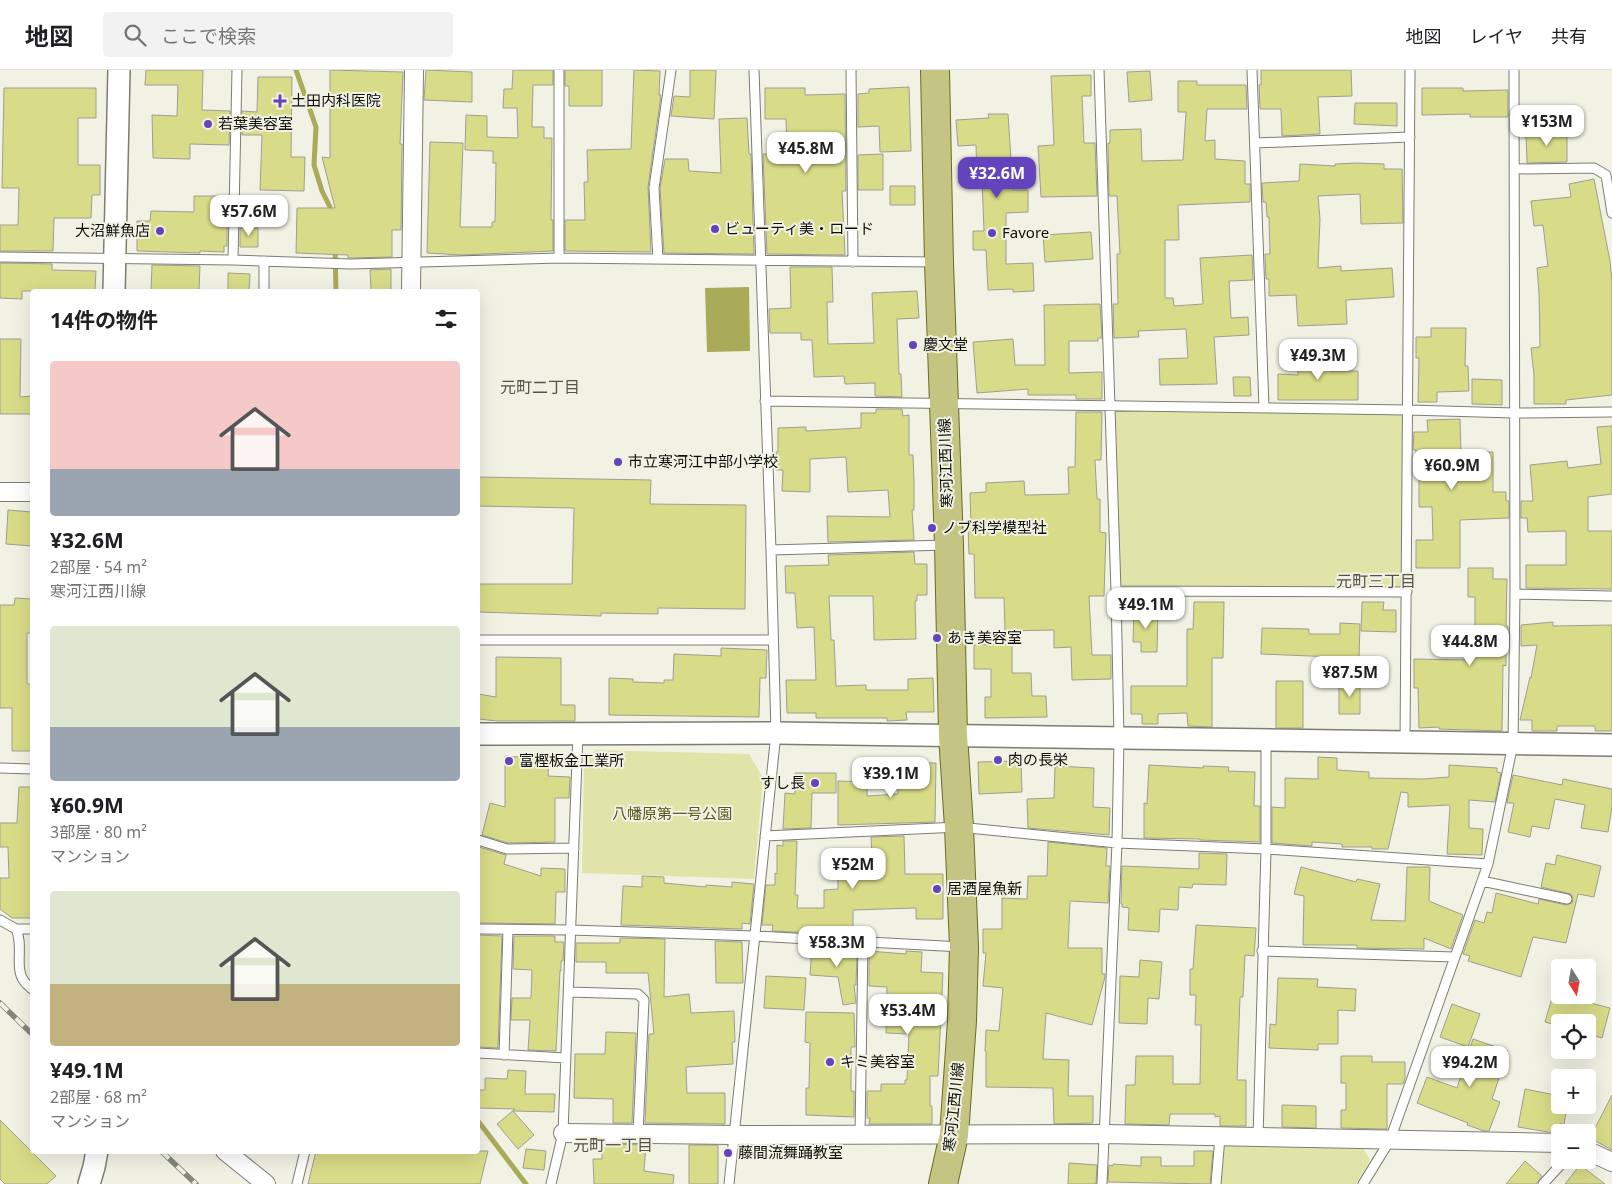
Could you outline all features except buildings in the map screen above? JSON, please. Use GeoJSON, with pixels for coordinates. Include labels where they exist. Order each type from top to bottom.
{"type":"FeatureCollection","features":[{"type":"Feature","properties":{"kind":"main road","name":"寒河江西川線"},"geometry":{"type":"LineString","coordinates":[[935,70],[938,262],[949,545],[953,735],[964,947],[962,1022],[954,1135],[943,1184]]}},
{"type":"Feature","properties":{"kind":"street"},"geometry":{"type":"LineString","coordinates":[[114,289],[118,70]]}},
{"type":"Feature","properties":{"kind":"street"},"geometry":{"type":"LineString","coordinates":[[411,289],[414,70]]}},
{"type":"Feature","properties":{"kind":"street"},"geometry":{"type":"LineString","coordinates":[[0,492],[30,492]]}},
{"type":"Feature","properties":{"kind":"street"},"geometry":{"type":"LineString","coordinates":[[480,734],[578,732],[776,733],[1612,745]]}},
{"type":"Feature","properties":{"kind":"street"},"geometry":{"type":"LineString","coordinates":[[563,1133],[735,1135],[1104,1134],[1551,1143]]}},
{"type":"Feature","properties":{"kind":"street"},"geometry":{"type":"LineString","coordinates":[[89,1184],[96,1154]]}},
{"type":"Feature","properties":{"kind":"street"},"geometry":{"type":"LineString","coordinates":[[230,1154],[266,1184]]}},
{"type":"Feature","properties":{"kind":"street"},"geometry":{"type":"LineString","coordinates":[[1596,1155],[1612,1162]]}},
{"type":"Feature","properties":{"kind":"lane"},"geometry":{"type":"LineString","coordinates":[[233,260],[237,70]]}},
{"type":"Feature","properties":{"kind":"lane"},"geometry":{"type":"LineString","coordinates":[[559,70],[560,258]]}},
{"type":"Feature","properties":{"kind":"lane"},"geometry":{"type":"LineString","coordinates":[[658,259],[654,188],[672,70]]}},
{"type":"Feature","properties":{"kind":"lane"},"geometry":{"type":"LineString","coordinates":[[729,1184],[776,733],[754,70]]}},
{"type":"Feature","properties":{"kind":"lane"},"geometry":{"type":"LineString","coordinates":[[851,70],[853,262]]}},
{"type":"Feature","properties":{"kind":"lane"},"geometry":{"type":"LineString","coordinates":[[1099,70],[1119,738],[1117,843],[1102,1184]]}},
{"type":"Feature","properties":{"kind":"lane"},"geometry":{"type":"LineString","coordinates":[[1252,70],[1264,408]]}},
{"type":"Feature","properties":{"kind":"lane"},"geometry":{"type":"LineString","coordinates":[[1405,741],[1410,70]]}},
{"type":"Feature","properties":{"kind":"lane"},"geometry":{"type":"LineString","coordinates":[[1364,1184],[1390,1140],[1488,864],[1513,744],[1515,594],[1514,70]]}},
{"type":"Feature","properties":{"kind":"lane"},"geometry":{"type":"LineString","coordinates":[[1255,143],[1410,136]]}},
{"type":"Feature","properties":{"kind":"lane"},"geometry":{"type":"LineString","coordinates":[[1514,169],[1594,168],[1606,175],[1612,213]]}},
{"type":"Feature","properties":{"kind":"lane"},"geometry":{"type":"LineString","coordinates":[[0,257],[233,260],[352,264],[560,258],[938,262]]}},
{"type":"Feature","properties":{"kind":"lane"},"geometry":{"type":"LineString","coordinates":[[264,261],[264,289]]}},
{"type":"Feature","properties":{"kind":"lane"},"geometry":{"type":"LineString","coordinates":[[765,401],[944,402],[1514,413],[1612,412]]}},
{"type":"Feature","properties":{"kind":"lane"},"geometry":{"type":"LineString","coordinates":[[771,550],[949,545]]}},
{"type":"Feature","properties":{"kind":"lane"},"geometry":{"type":"LineString","coordinates":[[1116,591],[1407,592]]}},
{"type":"Feature","properties":{"kind":"lane"},"geometry":{"type":"LineString","coordinates":[[1515,594],[1612,596]]}},
{"type":"Feature","properties":{"kind":"lane"},"geometry":{"type":"LineString","coordinates":[[480,640],[772,640]]}},
{"type":"Feature","properties":{"kind":"lane"},"geometry":{"type":"LineString","coordinates":[[552,1184],[563,1133],[578,732]]}},
{"type":"Feature","properties":{"kind":"lane"},"geometry":{"type":"LineString","coordinates":[[1258,1138],[1266,849],[1266,739]]}},
{"type":"Feature","properties":{"kind":"lane"},"geometry":{"type":"LineString","coordinates":[[0,768],[30,769]]}},
{"type":"Feature","properties":{"kind":"lane"},"geometry":{"type":"LineString","coordinates":[[765,836],[959,827],[1117,843],[1266,849],[1488,864]]}},
{"type":"Feature","properties":{"kind":"lane"},"geometry":{"type":"LineString","coordinates":[[480,841],[507,849],[574,848]]}},
{"type":"Feature","properties":{"kind":"lane"},"geometry":{"type":"LineString","coordinates":[[1482,881],[1567,899]]}},
{"type":"Feature","properties":{"kind":"lane"},"geometry":{"type":"LineString","coordinates":[[0,920],[16,928],[30,929]]}},
{"type":"Feature","properties":{"kind":"lane"},"geometry":{"type":"LineString","coordinates":[[16,928],[20,937],[20,972],[23,980],[30,988]]}},
{"type":"Feature","properties":{"kind":"lane"},"geometry":{"type":"LineString","coordinates":[[480,929],[755,936],[964,947]]}},
{"type":"Feature","properties":{"kind":"lane"},"geometry":{"type":"LineString","coordinates":[[504,1055],[508,930]]}},
{"type":"Feature","properties":{"kind":"lane"},"geometry":{"type":"LineString","coordinates":[[860,1135],[863,942]]}},
{"type":"Feature","properties":{"kind":"lane"},"geometry":{"type":"LineString","coordinates":[[1262,950],[1454,958]]}},
{"type":"Feature","properties":{"kind":"lane"},"geometry":{"type":"LineString","coordinates":[[569,992],[638,994],[644,1000],[638,1134]]}},
{"type":"Feature","properties":{"kind":"lane"},"geometry":{"type":"LineString","coordinates":[[480,1054],[566,1058]]}},
{"type":"Feature","properties":{"kind":"lane"},"geometry":{"type":"LineString","coordinates":[[935,1184],[954,1135]]}},
{"type":"Feature","properties":{"kind":"lane"},"geometry":{"type":"LineString","coordinates":[[951,1184],[954,1135]]}},
{"type":"Feature","properties":{"kind":"lane"},"geometry":{"type":"LineString","coordinates":[[1216,1184],[1220,1137]]}},
{"type":"Feature","properties":{"kind":"lane"},"geometry":{"type":"LineString","coordinates":[[297,1184],[304,1154]]}},
{"type":"Feature","properties":{"kind":"lane"},"geometry":{"type":"LineString","coordinates":[[1543,1184],[1557,1169]]}},
{"type":"Feature","properties":{"kind":"green space"},"geometry":{"type":"Polygon","coordinates":[[[1109,405],[1408,410],[1407,592],[1116,591],[1109,405]]]}},
{"type":"Feature","properties":{"kind":"green space","name":"八幡原第一号公園"},"geometry":{"type":"Polygon","coordinates":[[[595,750],[749,754],[763,778],[754,879],[582,873],[584,764],[595,750]]]}},
{"type":"Feature","properties":{"kind":"green space"},"geometry":{"type":"Polygon","coordinates":[[[1224,1145],[1363,1148],[1370,1160],[1356,1184],[1221,1184],[1224,1145]]]}},
{"type":"Feature","properties":{"kind":"shaded area"},"geometry":{"type":"Polygon","coordinates":[[[749,287],[750,351],[707,352],[705,288],[749,287]]]}},
{"type":"Feature","properties":{"kind":"waterway"},"geometry":{"type":"LineString","coordinates":[[296,70],[316,127],[314,165],[331,214]]}},
{"type":"Feature","properties":{"kind":"waterway"},"geometry":{"type":"LineString","coordinates":[[335,249],[336,289]]}},
{"type":"Feature","properties":{"kind":"waterway"},"geometry":{"type":"LineString","coordinates":[[480,1124],[526,1184]]}},
{"type":"Feature","properties":{"kind":"railway"},"geometry":{"type":"LineString","coordinates":[[0,1003],[30,1032]]}},
{"type":"Feature","properties":{"kind":"railway"},"geometry":{"type":"LineString","coordinates":[[164,1154],[196,1184]]}},
{"type":"Feature","properties":{"kind":"place","name":"土田内科医院"},"geometry":{"type":"Point","coordinates":[280,101]}},
{"type":"Feature","properties":{"kind":"place","name":"若葉美容室"},"geometry":{"type":"Point","coordinates":[208,124]}},
{"type":"Feature","properties":{"kind":"place","name":"ビューティ美・ロード"},"geometry":{"type":"Point","coordinates":[715,229]}},
{"type":"Feature","properties":{"kind":"place","name":"大沼鮮魚店"},"geometry":{"type":"Point","coordinates":[160,231]}},
{"type":"Feature","properties":{"kind":"place","name":"Favore"},"geometry":{"type":"Point","coordinates":[992,233]}},
{"type":"Feature","properties":{"kind":"place","name":"慶文堂"},"geometry":{"type":"Point","coordinates":[913,345]}},
{"type":"Feature","properties":{"kind":"place","name":"市立寒河江中部小学校"},"geometry":{"type":"Point","coordinates":[618,462]}},
{"type":"Feature","properties":{"kind":"place","name":"ノブ科学模型社"},"geometry":{"type":"Point","coordinates":[932,528]}},
{"type":"Feature","properties":{"kind":"place","name":"あき美容室"},"geometry":{"type":"Point","coordinates":[937,638]}},
{"type":"Feature","properties":{"kind":"place","name":"肉の長栄"},"geometry":{"type":"Point","coordinates":[998,760]}},
{"type":"Feature","properties":{"kind":"place","name":"富樫板金工業所"},"geometry":{"type":"Point","coordinates":[509,761]}},
{"type":"Feature","properties":{"kind":"place","name":"すし長"},"geometry":{"type":"Point","coordinates":[815,783]}},
{"type":"Feature","properties":{"kind":"place","name":"居酒屋魚新"},"geometry":{"type":"Point","coordinates":[937,889]}},
{"type":"Feature","properties":{"kind":"place","name":"キミ美容室"},"geometry":{"type":"Point","coordinates":[830,1062]}},
{"type":"Feature","properties":{"kind":"place","name":"藤間流舞踊教室"},"geometry":{"type":"Point","coordinates":[728,1153]}},
{"type":"Feature","properties":{"kind":"district","name":"元町二丁目"},"geometry":{"type":"Point","coordinates":[540,387]}},
{"type":"Feature","properties":{"kind":"district","name":"元町三丁目"},"geometry":{"type":"Point","coordinates":[1376,581]}},
{"type":"Feature","properties":{"kind":"district","name":"元町一丁目"},"geometry":{"type":"Point","coordinates":[613,1145]}}]}
